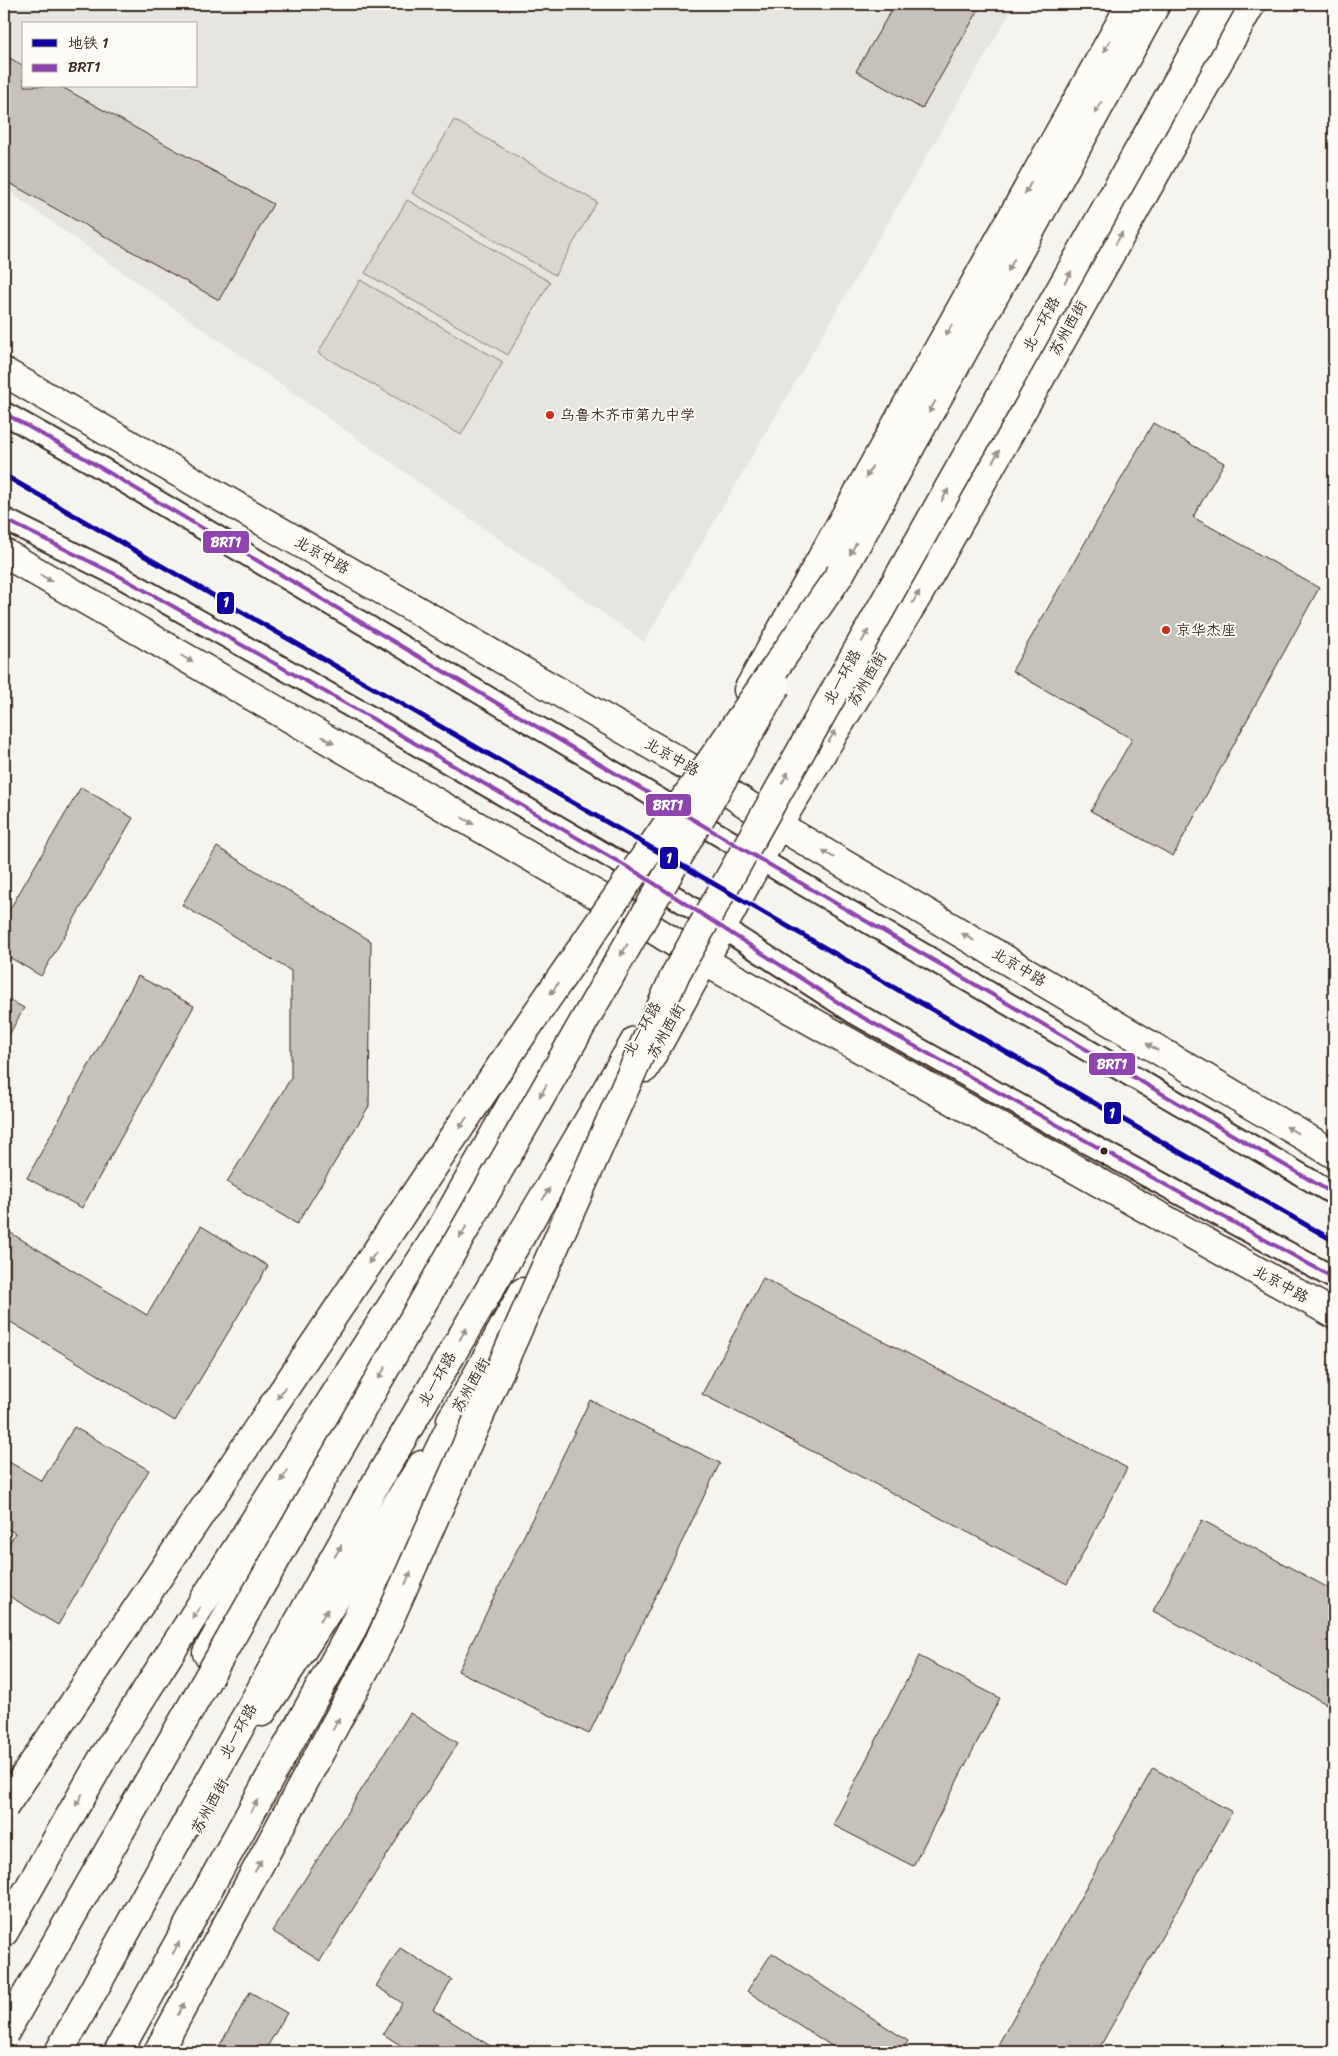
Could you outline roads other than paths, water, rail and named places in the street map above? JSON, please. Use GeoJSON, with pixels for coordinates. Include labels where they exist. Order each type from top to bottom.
{"type":"FeatureCollection","features":[{"type":"Feature","properties":{"kind":"main road"},"geometry":{"type":"LineString","coordinates":[[4,2023],[432,1243],[621,909],[701,774],[1131,4]]}},
{"type":"Feature","properties":{"kind":"main road"},"geometry":{"type":"LineString","coordinates":[[4,2034],[840,574],[1156,4]]}},
{"type":"Feature","properties":{"kind":"main road","name":"北一环路"},"geometry":{"type":"LineString","coordinates":[[59,2052],[372,1490],[676,973],[1222,4]]}},
{"type":"Feature","properties":{"kind":"main road","name":"苏州西街"},"geometry":{"type":"LineString","coordinates":[[73,2052],[270,1698],[463,1401],[704,961],[758,858],[921,590],[1251,4]]}},
{"type":"Feature","properties":{"kind":"main road","name":"北京中路"},"geometry":{"type":"LineString","coordinates":[[4,372],[701,774],[778,825],[1334,1154]]}},
{"type":"Feature","properties":{"kind":"main road","name":"北京中路"},"geometry":{"type":"LineString","coordinates":[[4,554],[621,909],[704,961],[1334,1314]]}},
{"type":"Feature","properties":{"kind":"main road"},"geometry":{"type":"LineString","coordinates":[[4,1806],[514,1048],[840,574]]}},
{"type":"Feature","properties":{"kind":"main road"},"geometry":{"type":"LineString","coordinates":[[158,2052],[377,1647],[676,973]]}},
{"type":"Feature","properties":{"kind":"main road"},"geometry":{"type":"LineString","coordinates":[[4,1932],[103,1758],[432,1243]]}},
{"type":"Feature","properties":{"kind":"main road"},"geometry":{"type":"LineString","coordinates":[[118,2052],[349,1635],[463,1401]]}},
{"type":"Feature","properties":{"kind":"lane"},"geometry":{"type":"LineString","coordinates":[[4,413],[86,459],[758,858],[1334,1194]]}},
{"type":"Feature","properties":{"kind":"lane"},"geometry":{"type":"LineString","coordinates":[[4,519],[129,582],[368,716],[641,875],[853,1012],[1334,1278]]}},
{"type":"Feature","properties":{"kind":"metro line","name":"1"},"geometry":{"type":"LineString","coordinates":[[4,475],[1334,1241]]}},
{"type":"Feature","properties":{"kind":"place","name":"乌鲁木齐市第九中学"},"geometry":{"type":"Point","coordinates":[550,415]}},
{"type":"Feature","properties":{"kind":"place","name":"京华杰座"},"geometry":{"type":"Point","coordinates":[1166,630]}}]}
